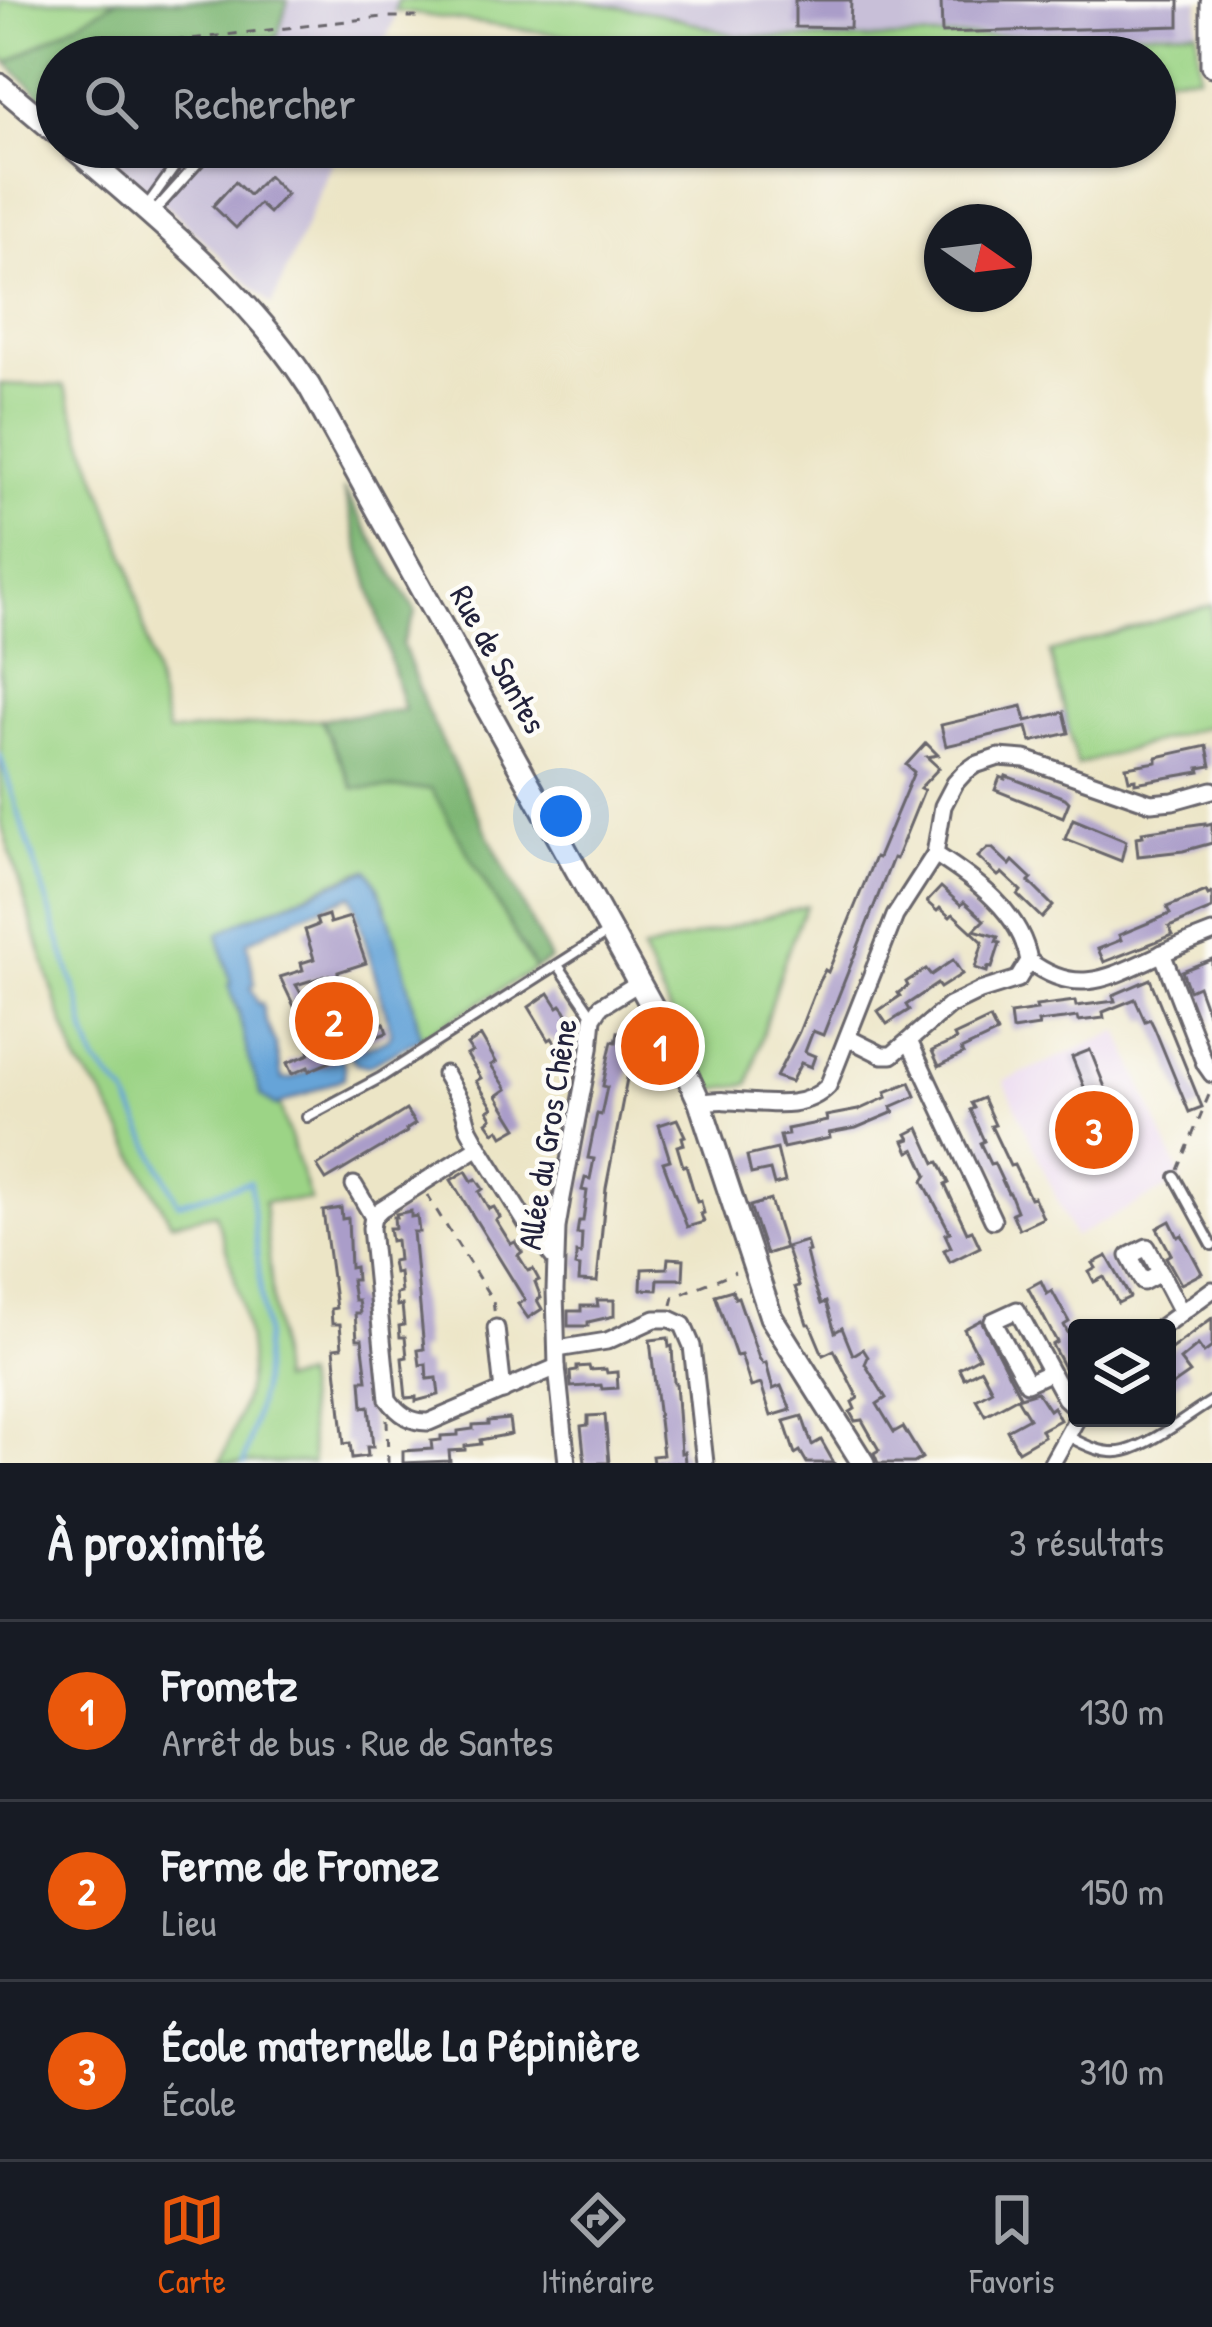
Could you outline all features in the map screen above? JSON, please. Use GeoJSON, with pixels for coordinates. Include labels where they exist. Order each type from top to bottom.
{"type":"FeatureCollection","features":[{"type":"Feature","properties":{"kind":"street"},"geometry":{"type":"LineString","coordinates":[[1212,3],[1212,65]]}},
{"type":"Feature","properties":{"kind":"street"},"geometry":{"type":"LineString","coordinates":[[0,75],[8,90],[36,115]]}},
{"type":"Feature","properties":{"kind":"street","name":"Rue de Santes"},"geometry":{"type":"LineString","coordinates":[[97,168],[253,311],[309,386],[640,982],[700,1103],[771,1316],[862,1463]]}},
{"type":"Feature","properties":{"kind":"street"},"geometry":{"type":"LineString","coordinates":[[700,1103],[791,1102],[817,1096],[828,1086],[895,916],[935,854],[944,806],[955,783],[975,765],[999,757],[1025,759],[1151,803],[1212,790]]}},
{"type":"Feature","properties":{"kind":"street"},"geometry":{"type":"LineString","coordinates":[[935,854],[998,903],[1024,943],[1029,961],[1061,978],[1085,982],[1108,978],[1212,933]]}},
{"type":"Feature","properties":{"kind":"street"},"geometry":{"type":"LineString","coordinates":[[1162,953],[1212,1074]]}},
{"type":"Feature","properties":{"kind":"street"},"geometry":{"type":"LineString","coordinates":[[848,1038],[889,1056],[949,1006],[1018,979],[1029,961]]}},
{"type":"Feature","properties":{"kind":"street","name":"Allée du Gros Chêne"},"geometry":{"type":"LineString","coordinates":[[567,1463],[557,1358],[556,1259],[562,1198],[593,1018],[601,1006],[640,982]]}},
{"type":"Feature","properties":{"kind":"street"},"geometry":{"type":"LineString","coordinates":[[909,1041],[993,1220]]}},
{"type":"Feature","properties":{"kind":"street"},"geometry":{"type":"LineString","coordinates":[[445,1074],[479,1147],[527,1226],[556,1259]]}},
{"type":"Feature","properties":{"kind":"street"},"geometry":{"type":"LineString","coordinates":[[479,1147],[374,1217],[371,1228],[386,1393],[392,1405],[421,1423],[442,1419],[503,1391],[557,1358],[655,1319],[670,1318],[688,1331],[692,1346],[706,1463]]}},
{"type":"Feature","properties":{"kind":"street"},"geometry":{"type":"LineString","coordinates":[[354,1185],[374,1217]]}},
{"type":"Feature","properties":{"kind":"street"},"geometry":{"type":"LineString","coordinates":[[1160,1273],[1180,1312]]}},
{"type":"Feature","properties":{"kind":"street"},"geometry":{"type":"LineString","coordinates":[[1171,1319],[1212,1290]]}},
{"type":"Feature","properties":{"kind":"street"},"geometry":{"type":"LineString","coordinates":[[1051,1372],[1027,1383],[994,1322],[1017,1310],[1068,1401]]}},
{"type":"Feature","properties":{"kind":"street"},"geometry":{"type":"LineString","coordinates":[[496,1328],[503,1391]]}},
{"type":"Feature","properties":{"kind":"street"},"geometry":{"type":"LineString","coordinates":[[1052,1463],[1072,1427]]}},
{"type":"Feature","properties":{"kind":"lane"},"geometry":{"type":"LineString","coordinates":[[147,212],[175,168]]}},
{"type":"Feature","properties":{"kind":"lane"},"geometry":{"type":"LineString","coordinates":[[147,212],[191,168]]}},
{"type":"Feature","properties":{"kind":"lane"},"geometry":{"type":"LineString","coordinates":[[307,1117],[380,1078],[612,931]]}},
{"type":"Feature","properties":{"kind":"lane"},"geometry":{"type":"LineString","coordinates":[[558,965],[593,1018]]}},
{"type":"Feature","properties":{"kind":"lane"},"geometry":{"type":"LineString","coordinates":[[1175,1177],[1212,1245]]}},
{"type":"Feature","properties":{"kind":"lane"},"geometry":{"type":"LineString","coordinates":[[1067,1435],[1096,1449],[1122,1453],[1212,1401]]}},
{"type":"Feature","properties":{"kind":"path"},"geometry":{"type":"LineString","coordinates":[[217,36],[417,17]]}},
{"type":"Feature","properties":{"kind":"path"},"geometry":{"type":"LineString","coordinates":[[1175,1177],[1212,1088]]}},
{"type":"Feature","properties":{"kind":"path"},"geometry":{"type":"LineString","coordinates":[[420,1184],[493,1301],[496,1328]]}},
{"type":"Feature","properties":{"kind":"path"},"geometry":{"type":"LineString","coordinates":[[670,1318],[674,1297],[753,1264]]}},
{"type":"Feature","properties":{"kind":"path"},"geometry":{"type":"LineString","coordinates":[[386,1393],[388,1463]]}},
{"type":"Feature","properties":{"kind":"shaded area"},"geometry":{"type":"Polygon","coordinates":[[[288,0],[398,0],[387,36],[278,36],[288,0]]]}},
{"type":"Feature","properties":{"kind":"shaded area"},"geometry":{"type":"Polygon","coordinates":[[[576,0],[1199,0],[1197,30],[983,36],[736,36],[658,13],[576,0]]]}},
{"type":"Feature","properties":{"kind":"shaded area"},"geometry":{"type":"Polygon","coordinates":[[[122,168],[330,168],[272,305],[122,168]]]}},
{"type":"Feature","properties":{"kind":"shaded area"},"geometry":{"type":"Polygon","coordinates":[[[1119,1031],[1182,1180],[1074,1237],[1004,1081],[1119,1031]]]}},
{"type":"Feature","properties":{"kind":"green space"},"geometry":{"type":"Polygon","coordinates":[[[0,0],[118,0],[55,36],[36,36],[36,47],[7,63],[0,54],[0,0]]]}},
{"type":"Feature","properties":{"kind":"green space"},"geometry":{"type":"Polygon","coordinates":[[[118,0],[288,0],[278,36],[55,36],[118,0]]]}},
{"type":"Feature","properties":{"kind":"green space"},"geometry":{"type":"Polygon","coordinates":[[[398,0],[576,0],[659,13],[736,36],[568,36],[395,11],[398,0]]]}},
{"type":"Feature","properties":{"kind":"green space"},"geometry":{"type":"Polygon","coordinates":[[[1197,30],[1199,75],[1176,76],[1176,36],[983,36],[1197,30]]]}},
{"type":"Feature","properties":{"kind":"green space"},"geometry":{"type":"Polygon","coordinates":[[[36,47],[36,91],[7,63],[36,47]]]}},
{"type":"Feature","properties":{"kind":"green space"},"geometry":{"type":"Polygon","coordinates":[[[0,384],[64,386],[130,567],[168,733],[321,719],[354,788],[431,788],[535,969],[420,1038],[391,923],[368,870],[244,920],[229,986],[262,1096],[280,1106],[310,1200],[264,1202],[280,1381],[303,1377],[313,1463],[220,1463],[245,1396],[249,1353],[240,1299],[215,1213],[171,1223],[102,1094],[79,1066],[0,820],[0,384]]]}},
{"type":"Feature","properties":{"kind":"green space"},"geometry":{"type":"Polygon","coordinates":[[[343,489],[416,612],[402,644],[428,713],[550,960],[535,969],[431,789],[353,788],[321,719],[404,710],[343,489]]]}},
{"type":"Feature","properties":{"kind":"green space"},"geometry":{"type":"Polygon","coordinates":[[[1212,605],[1212,725],[1077,765],[1050,652],[1212,605]]]}},
{"type":"Feature","properties":{"kind":"green space"},"geometry":{"type":"Polygon","coordinates":[[[806,906],[781,971],[749,1084],[706,1090],[642,951],[806,906]]]}},
{"type":"Feature","properties":{"kind":"water"},"geometry":{"type":"Polygon","coordinates":[[[368,870],[391,923],[420,1038],[368,1066],[356,1063],[349,1054],[386,1040],[391,1030],[352,895],[299,916],[247,942],[255,984],[251,987],[258,1004],[262,1003],[282,1079],[342,1058],[344,1078],[276,1106],[261,1096],[218,934],[368,870]]]}},
{"type":"Feature","properties":{"kind":"building"},"geometry":{"type":"Polygon","coordinates":[[[795,0],[851,0],[850,28],[795,27],[795,0]]]}},
{"type":"Feature","properties":{"kind":"building"},"geometry":{"type":"Polygon","coordinates":[[[941,0],[1179,0],[1179,26],[942,33],[941,0]]]}},
{"type":"Feature","properties":{"kind":"building"},"geometry":{"type":"Polygon","coordinates":[[[268,176],[286,194],[269,213],[259,204],[236,228],[213,206],[235,182],[249,195],[268,176]]]}},
{"type":"Feature","properties":{"kind":"building"},"geometry":{"type":"Polygon","coordinates":[[[1022,706],[1026,721],[1064,712],[1069,733],[1031,742],[1027,727],[946,746],[941,725],[1022,706]]]}},
{"type":"Feature","properties":{"kind":"building"},"geometry":{"type":"Polygon","coordinates":[[[926,743],[938,755],[927,757],[939,768],[920,788],[924,790],[823,1035],[813,1031],[805,1052],[815,1056],[811,1067],[801,1063],[791,1082],[776,1077],[819,981],[828,972],[914,772],[906,765],[926,743]]]}},
{"type":"Feature","properties":{"kind":"building"},"geometry":{"type":"Polygon","coordinates":[[[1207,746],[1211,766],[1199,768],[1200,772],[1135,783],[1129,780],[1126,767],[1207,746]]]}},
{"type":"Feature","properties":{"kind":"building"},"geometry":{"type":"Polygon","coordinates":[[[1000,777],[1065,798],[1069,802],[1063,817],[995,790],[1000,777]]]}},
{"type":"Feature","properties":{"kind":"building"},"geometry":{"type":"Polygon","coordinates":[[[1073,819],[1126,841],[1121,861],[1065,839],[1073,819]]]}},
{"type":"Feature","properties":{"kind":"building"},"geometry":{"type":"Polygon","coordinates":[[[1212,823],[1212,843],[1138,856],[1136,837],[1143,836],[1142,832],[1212,823]]]}},
{"type":"Feature","properties":{"kind":"building"},"geometry":{"type":"Polygon","coordinates":[[[988,848],[1010,865],[1013,861],[1053,906],[1042,918],[1018,895],[1021,891],[978,857],[988,848]]]}},
{"type":"Feature","properties":{"kind":"building"},"geometry":{"type":"Polygon","coordinates":[[[941,887],[984,920],[974,930],[998,937],[1000,943],[987,972],[975,968],[983,942],[953,914],[937,911],[927,902],[941,887]]]}},
{"type":"Feature","properties":{"kind":"building"},"geometry":{"type":"Polygon","coordinates":[[[1206,891],[1212,893],[1212,909],[1169,927],[1173,935],[1104,962],[1098,949],[1170,914],[1167,907],[1206,891]]]}},
{"type":"Feature","properties":{"kind":"building"},"geometry":{"type":"Polygon","coordinates":[[[328,915],[330,923],[350,917],[366,963],[338,972],[339,978],[330,980],[329,975],[296,985],[334,1048],[352,1041],[350,1035],[384,1023],[387,1033],[364,1041],[364,1048],[292,1074],[287,1063],[314,1048],[280,977],[303,970],[301,963],[314,959],[305,930],[328,915]]]}},
{"type":"Feature","properties":{"kind":"building"},"geometry":{"type":"Polygon","coordinates":[[[1212,959],[1211,1022],[1198,986],[1189,990],[1182,971],[1212,959]]]}},
{"type":"Feature","properties":{"kind":"building"},"geometry":{"type":"Polygon","coordinates":[[[953,960],[962,974],[940,988],[937,984],[887,1024],[878,1011],[900,996],[906,982],[926,969],[931,975],[953,960]]]}},
{"type":"Feature","properties":{"kind":"building"},"geometry":{"type":"Polygon","coordinates":[[[1150,979],[1202,1107],[1189,1112],[1154,1027],[1150,1019],[1145,1021],[1135,999],[1103,1012],[1104,1018],[1038,1022],[1039,1026],[1012,1030],[1010,1014],[1075,1001],[1076,1006],[1115,1001],[1113,995],[1150,979]]]}},
{"type":"Feature","properties":{"kind":"building"},"geometry":{"type":"Polygon","coordinates":[[[549,993],[565,1010],[574,1032],[570,1035],[576,1052],[565,1058],[529,1007],[549,993]]]}},
{"type":"Feature","properties":{"kind":"building"},"geometry":{"type":"Polygon","coordinates":[[[990,1019],[997,1033],[939,1066],[932,1051],[990,1019]]]}},
{"type":"Feature","properties":{"kind":"building"},"geometry":{"type":"Polygon","coordinates":[[[618,1032],[635,1036],[632,1052],[638,1053],[635,1069],[629,1068],[606,1188],[597,1282],[579,1281],[580,1267],[575,1266],[582,1234],[577,1234],[587,1191],[582,1190],[585,1178],[590,1179],[594,1159],[588,1158],[607,1087],[603,1086],[612,1041],[616,1042],[618,1032]]]}},
{"type":"Feature","properties":{"kind":"building"},"geometry":{"type":"Polygon","coordinates":[[[481,1036],[496,1062],[491,1065],[507,1089],[497,1096],[517,1128],[503,1136],[487,1122],[493,1108],[467,1055],[472,1052],[467,1045],[481,1036]]]}},
{"type":"Feature","properties":{"kind":"building"},"geometry":{"type":"Polygon","coordinates":[[[1090,1050],[1131,1152],[1119,1161],[1114,1161],[1072,1057],[1090,1050]]]}},
{"type":"Feature","properties":{"kind":"building"},"geometry":{"type":"Polygon","coordinates":[[[910,1082],[916,1096],[891,1107],[894,1112],[829,1133],[830,1138],[783,1148],[780,1136],[788,1135],[787,1129],[858,1110],[910,1082]]]}},
{"type":"Feature","properties":{"kind":"building"},"geometry":{"type":"Polygon","coordinates":[[[983,1098],[1010,1166],[1014,1165],[1043,1218],[1019,1229],[1010,1193],[994,1163],[990,1164],[970,1110],[974,1108],[971,1103],[983,1098]]]}},
{"type":"Feature","properties":{"kind":"building"},"geometry":{"type":"Polygon","coordinates":[[[406,1110],[415,1124],[407,1132],[326,1180],[317,1166],[406,1110]]]}},
{"type":"Feature","properties":{"kind":"building"},"geometry":{"type":"Polygon","coordinates":[[[677,1119],[685,1136],[684,1144],[677,1146],[704,1213],[704,1222],[687,1227],[663,1162],[670,1160],[659,1125],[677,1119]]]}},
{"type":"Feature","properties":{"kind":"building"},"geometry":{"type":"Polygon","coordinates":[[[919,1128],[949,1183],[945,1185],[967,1232],[972,1230],[980,1247],[950,1262],[944,1250],[951,1247],[945,1234],[950,1232],[923,1181],[927,1175],[915,1149],[909,1152],[904,1141],[919,1128]]]}},
{"type":"Feature","properties":{"kind":"building"},"geometry":{"type":"Polygon","coordinates":[[[777,1149],[785,1182],[774,1185],[770,1170],[751,1174],[747,1156],[777,1149]]]}},
{"type":"Feature","properties":{"kind":"building"},"geometry":{"type":"Polygon","coordinates":[[[466,1171],[483,1189],[479,1192],[489,1209],[494,1207],[500,1217],[496,1220],[511,1244],[515,1242],[522,1252],[518,1255],[528,1271],[533,1269],[539,1280],[535,1282],[542,1309],[528,1318],[518,1304],[525,1300],[451,1180],[466,1171]]]}},
{"type":"Feature","properties":{"kind":"building"},"geometry":{"type":"Polygon","coordinates":[[[770,1200],[785,1248],[766,1254],[750,1206],[770,1200]]]}},
{"type":"Feature","properties":{"kind":"building"},"geometry":{"type":"Polygon","coordinates":[[[341,1208],[342,1219],[348,1218],[350,1268],[355,1267],[356,1280],[351,1280],[360,1313],[355,1313],[357,1339],[362,1339],[367,1380],[361,1380],[363,1407],[369,1406],[373,1447],[367,1447],[368,1456],[352,1458],[350,1443],[344,1444],[334,1348],[342,1347],[340,1324],[332,1324],[331,1309],[336,1308],[323,1211],[341,1208]]]}},
{"type":"Feature","properties":{"kind":"building"},"geometry":{"type":"Polygon","coordinates":[[[411,1211],[411,1217],[417,1216],[419,1232],[413,1232],[424,1349],[418,1350],[420,1365],[426,1364],[427,1379],[437,1378],[439,1395],[416,1401],[416,1397],[406,1398],[402,1358],[407,1357],[399,1326],[404,1325],[396,1294],[401,1293],[399,1272],[394,1273],[392,1261],[398,1260],[396,1240],[391,1241],[389,1228],[395,1228],[396,1214],[411,1211]]]}},
{"type":"Feature","properties":{"kind":"building"},"geometry":{"type":"Polygon","coordinates":[[[1170,1221],[1202,1273],[1181,1284],[1157,1228],[1170,1221]]]}},
{"type":"Feature","properties":{"kind":"building"},"geometry":{"type":"Polygon","coordinates":[[[806,1241],[821,1304],[826,1302],[835,1332],[842,1328],[853,1355],[863,1349],[868,1357],[865,1364],[886,1398],[877,1404],[894,1432],[903,1427],[922,1458],[914,1463],[878,1463],[874,1453],[879,1450],[862,1420],[855,1421],[850,1412],[858,1398],[834,1350],[823,1355],[807,1324],[786,1247],[806,1241]]]}},
{"type":"Feature","properties":{"kind":"building"},"geometry":{"type":"Polygon","coordinates":[[[1107,1256],[1130,1297],[1118,1303],[1104,1277],[1094,1282],[1089,1272],[1096,1268],[1093,1263],[1107,1256]]]}},
{"type":"Feature","properties":{"kind":"building"},"geometry":{"type":"Polygon","coordinates":[[[668,1258],[684,1259],[683,1279],[658,1279],[657,1290],[641,1289],[642,1269],[667,1268],[668,1258]]]}},
{"type":"Feature","properties":{"kind":"building"},"geometry":{"type":"Polygon","coordinates":[[[1041,1281],[1068,1320],[1064,1325],[1068,1375],[1052,1345],[1057,1342],[1028,1288],[1041,1281]]]}},
{"type":"Feature","properties":{"kind":"building"},"geometry":{"type":"Polygon","coordinates":[[[732,1290],[773,1389],[781,1386],[791,1410],[771,1416],[761,1384],[751,1387],[715,1295],[732,1290]]]}},
{"type":"Feature","properties":{"kind":"building"},"geometry":{"type":"Polygon","coordinates":[[[597,1300],[614,1300],[614,1316],[588,1322],[588,1326],[568,1326],[568,1311],[598,1306],[597,1300]]]}},
{"type":"Feature","properties":{"kind":"building"},"geometry":{"type":"Polygon","coordinates":[[[1212,1318],[1212,1347],[1204,1353],[1198,1345],[1180,1360],[1190,1373],[1176,1383],[1176,1345],[1212,1318]]]}},
{"type":"Feature","properties":{"kind":"building"},"geometry":{"type":"Polygon","coordinates":[[[981,1320],[1020,1396],[985,1415],[976,1399],[992,1390],[981,1369],[964,1378],[959,1368],[979,1357],[964,1329],[981,1320]]]}},
{"type":"Feature","properties":{"kind":"building"},"geometry":{"type":"Polygon","coordinates":[[[668,1338],[685,1463],[653,1463],[652,1456],[663,1455],[650,1340],[668,1338]]]}},
{"type":"Feature","properties":{"kind":"building"},"geometry":{"type":"Polygon","coordinates":[[[589,1366],[590,1370],[617,1372],[618,1388],[571,1387],[570,1372],[589,1366]]]}},
{"type":"Feature","properties":{"kind":"building"},"geometry":{"type":"Polygon","coordinates":[[[1037,1392],[1060,1420],[1018,1451],[1007,1430],[1029,1418],[1017,1398],[1037,1392]]]}},
{"type":"Feature","properties":{"kind":"building"},"geometry":{"type":"Polygon","coordinates":[[[605,1415],[609,1463],[585,1463],[581,1426],[588,1425],[588,1416],[605,1415]]]}},
{"type":"Feature","properties":{"kind":"building"},"geometry":{"type":"Polygon","coordinates":[[[802,1416],[812,1445],[821,1440],[834,1463],[807,1463],[800,1451],[795,1454],[784,1421],[802,1416]]]}},
{"type":"Feature","properties":{"kind":"building"},"geometry":{"type":"Polygon","coordinates":[[[509,1419],[511,1434],[449,1451],[450,1461],[403,1463],[403,1451],[432,1449],[431,1441],[441,1436],[509,1419]]]}},
{"type":"Feature","properties":{"kind":"waterway"},"geometry":{"type":"LineString","coordinates":[[0,755],[96,1063],[126,1095],[178,1203],[250,1182],[265,1333],[261,1390],[244,1463]]}},
{"type":"Feature","properties":{"kind":"place","name":"Ferme de Fromez"},"geometry":{"type":"Point","coordinates":[334,1021]}},
{"type":"Feature","properties":{"kind":"place","name":"Frometz"},"geometry":{"type":"Point","coordinates":[660,1046]}},
{"type":"Feature","properties":{"kind":"place","name":"École maternelle La Pépinière"},"geometry":{"type":"Point","coordinates":[1094,1130]}}]}
